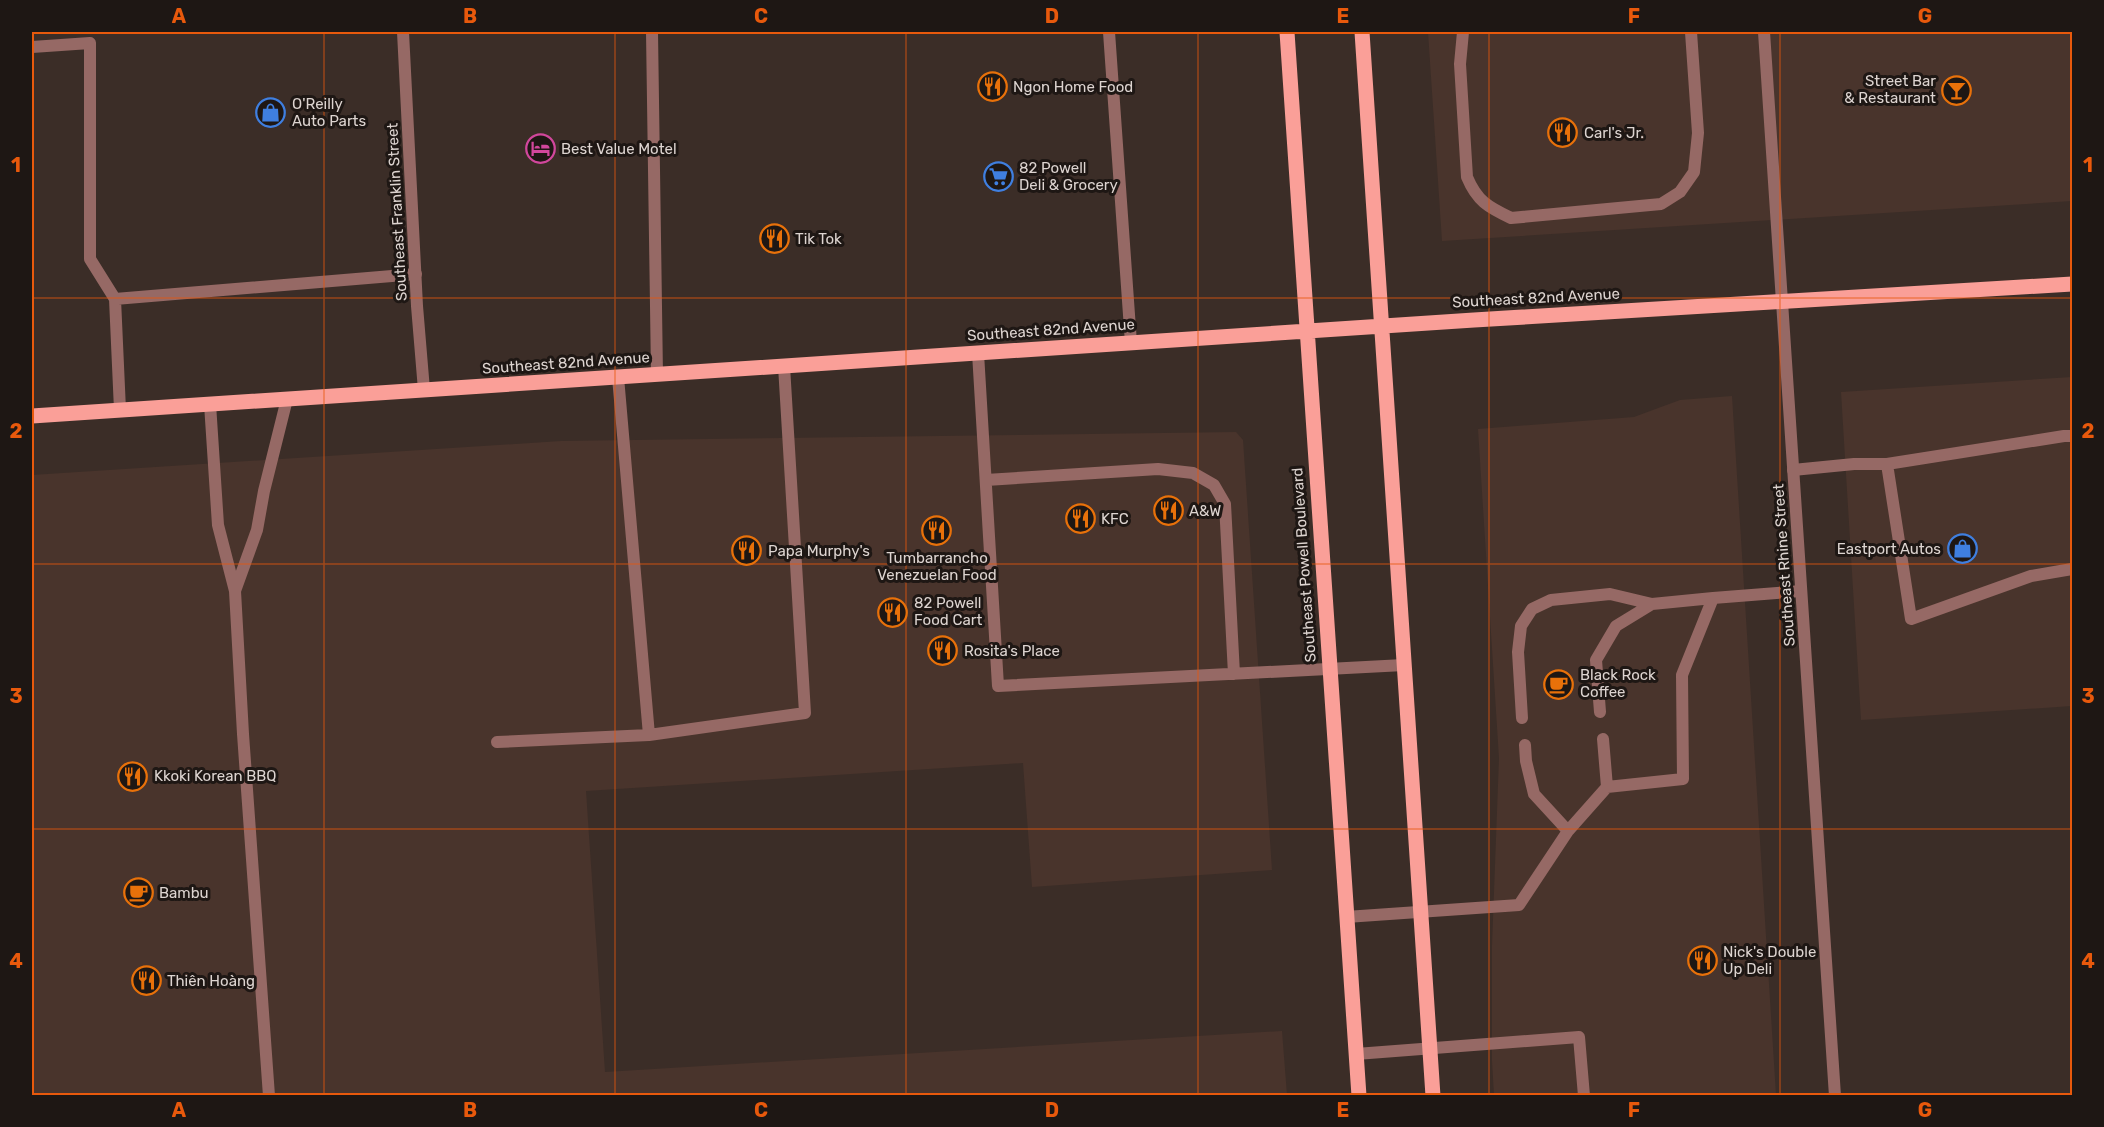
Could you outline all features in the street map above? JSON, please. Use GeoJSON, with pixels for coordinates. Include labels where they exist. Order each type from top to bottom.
{"type":"FeatureCollection","features":[{"type":"Feature","properties":{"kind":"main road","name":"Southeast Powell Boulevard"},"geometry":{"type":"LineString","coordinates":[[1287,32],[1359,1095]]}},
{"type":"Feature","properties":{"kind":"main road"},"geometry":{"type":"LineString","coordinates":[[1362,32],[1433,1095]]}},
{"type":"Feature","properties":{"kind":"main road","name":"Southeast 82nd Avenue"},"geometry":{"type":"LineString","coordinates":[[32,416],[1381,326],[2073,284]]}},
{"type":"Feature","properties":{"kind":"street","name":"Southeast Franklin Street"},"geometry":{"type":"LineString","coordinates":[[403,32],[424,390]]}},
{"type":"Feature","properties":{"kind":"street"},"geometry":{"type":"LineString","coordinates":[[652,32],[657,375]]}},
{"type":"Feature","properties":{"kind":"street"},"geometry":{"type":"LineString","coordinates":[[1109,32],[1131,343]]}},
{"type":"Feature","properties":{"kind":"street"},"geometry":{"type":"LineString","coordinates":[[1463,32],[1460,64],[1467,177],[1474,194],[1490,207],[1511,218],[1661,204],[1680,192],[1694,172],[1698,133],[1691,32]]}},
{"type":"Feature","properties":{"kind":"street","name":"Southeast Rhine Street"},"geometry":{"type":"LineString","coordinates":[[1764,32],[1835,1095]]}},
{"type":"Feature","properties":{"kind":"street"},"geometry":{"type":"LineString","coordinates":[[32,47],[90,43],[90,260],[115,299],[120,411]]}},
{"type":"Feature","properties":{"kind":"street"},"geometry":{"type":"LineString","coordinates":[[115,299],[416,274]]}},
{"type":"Feature","properties":{"kind":"street"},"geometry":{"type":"LineString","coordinates":[[978,353],[998,686],[1404,665]]}},
{"type":"Feature","properties":{"kind":"street"},"geometry":{"type":"LineString","coordinates":[[497,742],[649,735],[806,714],[784,366]]}},
{"type":"Feature","properties":{"kind":"street"},"geometry":{"type":"LineString","coordinates":[[618,377],[649,735]]}},
{"type":"Feature","properties":{"kind":"street"},"geometry":{"type":"LineString","coordinates":[[235,591],[257,530],[264,490],[287,399]]}},
{"type":"Feature","properties":{"kind":"street"},"geometry":{"type":"LineString","coordinates":[[210,404],[218,525],[235,591],[243,745],[269,1095]]}},
{"type":"Feature","properties":{"kind":"street"},"geometry":{"type":"LineString","coordinates":[[1793,470],[1854,464],[1887,464],[2073,436]]}},
{"type":"Feature","properties":{"kind":"street"},"geometry":{"type":"LineString","coordinates":[[1887,464],[1911,619],[2031,576],[2073,569]]}},
{"type":"Feature","properties":{"kind":"street"},"geometry":{"type":"LineString","coordinates":[[986,480],[1158,469],[1193,473],[1214,485],[1225,504],[1234,674]]}},
{"type":"Feature","properties":{"kind":"street"},"geometry":{"type":"LineString","coordinates":[[1522,718],[1518,652],[1521,626],[1532,609],[1551,600],[1610,594],[1652,604],[1801,591]]}},
{"type":"Feature","properties":{"kind":"street"},"geometry":{"type":"LineString","coordinates":[[1346,917],[1519,904],[1568,831],[1607,787],[1683,779],[1682,675],[1713,598]]}},
{"type":"Feature","properties":{"kind":"street"},"geometry":{"type":"LineString","coordinates":[[1600,712],[1596,660],[1616,626],[1652,604]]}},
{"type":"Feature","properties":{"kind":"street"},"geometry":{"type":"LineString","coordinates":[[1603,739],[1607,787]]}},
{"type":"Feature","properties":{"kind":"street"},"geometry":{"type":"LineString","coordinates":[[1525,745],[1526,761],[1534,794],[1568,831]]}},
{"type":"Feature","properties":{"kind":"street"},"geometry":{"type":"LineString","coordinates":[[1356,1054],[1579,1037],[1584,1095]]}},
{"type":"Feature","properties":{"kind":"shaded area"},"geometry":{"type":"Polygon","coordinates":[[[1428,32],[2072,32],[2072,201],[1442,241],[1428,32]]]}},
{"type":"Feature","properties":{"kind":"shaded area","name":"Eastport Autos"},"geometry":{"type":"Polygon","coordinates":[[[2072,377],[2072,706],[1861,720],[1841,392],[2072,377]]]}},
{"type":"Feature","properties":{"kind":"shaded area"},"geometry":{"type":"Polygon","coordinates":[[[1732,396],[1776,1095],[1494,1095],[1492,946],[1499,758],[1478,429],[1634,417],[1680,400],[1732,396]]]}},
{"type":"Feature","properties":{"kind":"shaded area"},"geometry":{"type":"Polygon","coordinates":[[[1236,432],[1243,440],[1272,870],[1032,887],[1023,763],[586,791],[605,1072],[1282,1031],[1287,1095],[32,1096],[32,475],[561,441],[1236,432]]]}},
{"type":"Feature","properties":{"kind":"place","name":"Ngon Home Food"},"geometry":{"type":"Point","coordinates":[992,87]}},
{"type":"Feature","properties":{"kind":"place","name":"Street Bar & Restaurant"},"geometry":{"type":"Point","coordinates":[1957,90]}},
{"type":"Feature","properties":{"kind":"place","name":"O'Reilly Auto Parts"},"geometry":{"type":"Point","coordinates":[271,113]}},
{"type":"Feature","properties":{"kind":"place","name":"Carl's Jr."},"geometry":{"type":"Point","coordinates":[1563,133]}},
{"type":"Feature","properties":{"kind":"place","name":"Best Value Motel"},"geometry":{"type":"Point","coordinates":[540,149]}},
{"type":"Feature","properties":{"kind":"place","name":"82 Powell Deli & Grocery"},"geometry":{"type":"Point","coordinates":[998,177]}},
{"type":"Feature","properties":{"kind":"place","name":"Tik Tok"},"geometry":{"type":"Point","coordinates":[774,239]}},
{"type":"Feature","properties":{"kind":"place","name":"A&W"},"geometry":{"type":"Point","coordinates":[1168,511]}},
{"type":"Feature","properties":{"kind":"place","name":"KFC"},"geometry":{"type":"Point","coordinates":[1080,519]}},
{"type":"Feature","properties":{"kind":"place","name":"Tumbarrancho Venezuelan Food"},"geometry":{"type":"Point","coordinates":[937,531]}},
{"type":"Feature","properties":{"kind":"place","name":"Eastport Autos"},"geometry":{"type":"Point","coordinates":[1962,549]}},
{"type":"Feature","properties":{"kind":"place","name":"Papa Murphy's"},"geometry":{"type":"Point","coordinates":[747,551]}},
{"type":"Feature","properties":{"kind":"place","name":"82 Powell Food Cart"},"geometry":{"type":"Point","coordinates":[893,612]}},
{"type":"Feature","properties":{"kind":"place","name":"Rosita's Place"},"geometry":{"type":"Point","coordinates":[943,651]}},
{"type":"Feature","properties":{"kind":"place","name":"Black Rock Coffee"},"geometry":{"type":"Point","coordinates":[1559,684]}},
{"type":"Feature","properties":{"kind":"place","name":"Kkoki Korean BBQ"},"geometry":{"type":"Point","coordinates":[133,776]}},
{"type":"Feature","properties":{"kind":"place","name":"Bambu"},"geometry":{"type":"Point","coordinates":[138,893]}},
{"type":"Feature","properties":{"kind":"place","name":"Nick's Double Up Deli"},"geometry":{"type":"Point","coordinates":[1702,961]}},
{"type":"Feature","properties":{"kind":"place","name":"Thiên Hoàng"},"geometry":{"type":"Point","coordinates":[146,981]}}]}
